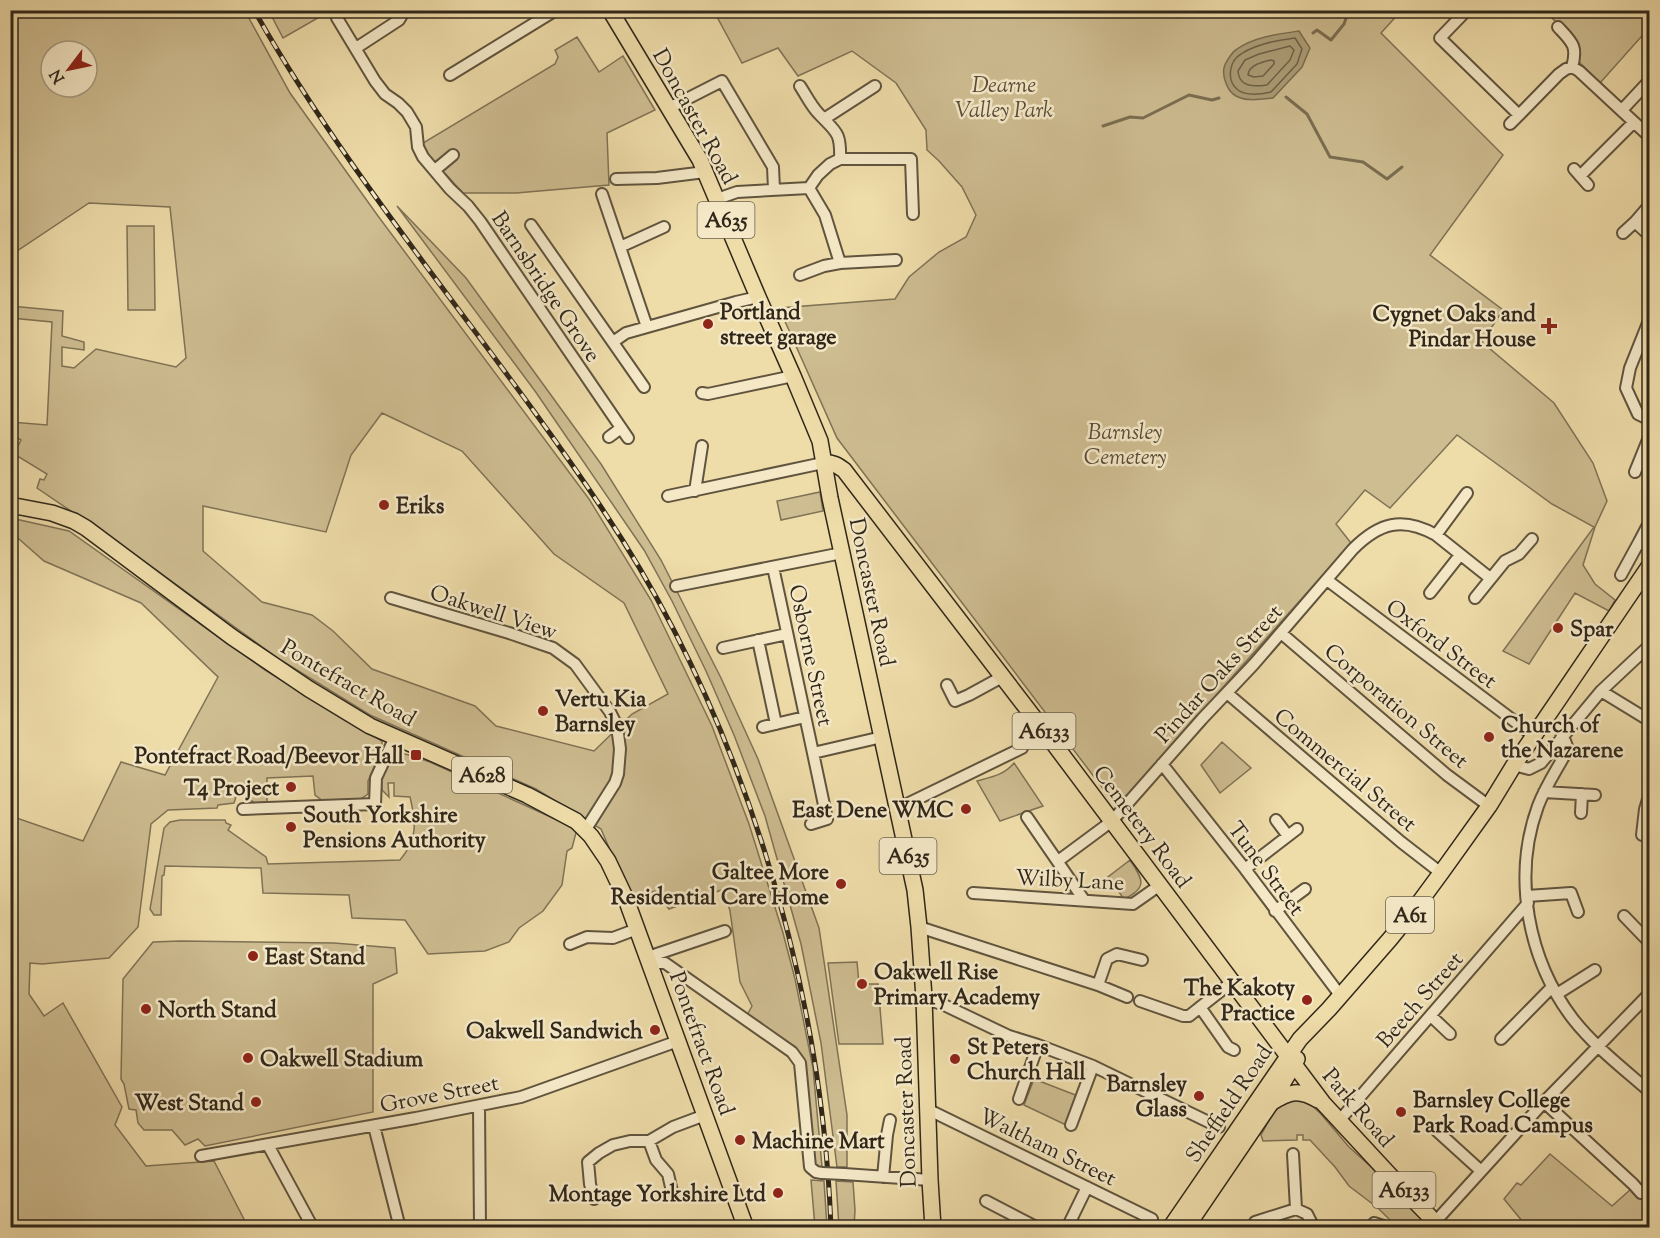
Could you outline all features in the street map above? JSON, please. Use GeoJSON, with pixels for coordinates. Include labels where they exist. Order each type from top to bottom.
{"type":"FeatureCollection","features":[{"type":"Feature","properties":{"kind":"highway","name":"Doncaster Road"},"geometry":{"type":"LineString","coordinates":[[610,10],[700,160],[820,441],[913,879],[924,998],[933,1227]]}},
{"type":"Feature","properties":{"kind":"highway","name":"A6133"},"geometry":{"type":"LineString","coordinates":[[820,441],[849,476]]}},
{"type":"Feature","properties":{"kind":"highway"},"geometry":{"type":"LineString","coordinates":[[823,463],[835,464],[849,476],[832,485],[829,492]]}},
{"type":"Feature","properties":{"kind":"highway","name":"Cemetery Road"},"geometry":{"type":"LineString","coordinates":[[849,476],[1160,885],[1290,1061]]}},
{"type":"Feature","properties":{"kind":"highway","name":"Pontefract Road"},"geometry":{"type":"LineString","coordinates":[[10,505],[52,513],[75,521],[232,637],[349,713],[395,737],[565,814],[586,829],[609,861],[617,878],[746,1227]]}},
{"type":"Feature","properties":{"kind":"highway","name":"Sheffield Road"},"geometry":{"type":"LineString","coordinates":[[1170,1227],[1329,1009],[1416,907],[1441,873],[1489,806],[1514,765],[1650,565]]}},
{"type":"Feature","properties":{"kind":"highway","name":"Sheffield Road"},"geometry":{"type":"LineString","coordinates":[[1186,1227],[1272,1103],[1290,1061]]}},
{"type":"Feature","properties":{"kind":"highway","name":"Park Road"},"geometry":{"type":"LineString","coordinates":[[1290,1061],[1339,1121],[1438,1225]]}},
{"type":"Feature","properties":{"kind":"highway","name":"A6133"},"geometry":{"type":"LineString","coordinates":[[1272,1103],[1295,1092],[1309,1095],[1323,1103]]}},
{"type":"Feature","properties":{"kind":"street"},"geometry":{"type":"LineString","coordinates":[[356,48],[399,20],[405,10]]}},
{"type":"Feature","properties":{"kind":"street"},"geometry":{"type":"LineString","coordinates":[[450,75],[556,10]]}},
{"type":"Feature","properties":{"kind":"street"},"geometry":{"type":"LineString","coordinates":[[1467,10],[1440,38],[1519,115]]}},
{"type":"Feature","properties":{"kind":"street","name":"Barnsbridge Grove"},"geometry":{"type":"LineString","coordinates":[[337,18],[375,81],[385,94],[407,112],[416,127],[418,147],[423,157],[480,221],[625,433],[609,437]]}},
{"type":"Feature","properties":{"kind":"street"},"geometry":{"type":"LineString","coordinates":[[1558,27],[1573,42],[1575,57],[1572,67]]}},
{"type":"Feature","properties":{"kind":"street"},"geometry":{"type":"LineString","coordinates":[[1510,124],[1558,74],[1572,67],[1650,137]]}},
{"type":"Feature","properties":{"kind":"street"},"geometry":{"type":"LineString","coordinates":[[1622,110],[1650,80]]}},
{"type":"Feature","properties":{"kind":"street"},"geometry":{"type":"LineString","coordinates":[[669,108],[722,81],[773,167],[774,189]]}},
{"type":"Feature","properties":{"kind":"street"},"geometry":{"type":"LineString","coordinates":[[800,86],[817,113],[835,129],[839,138],[840,159]]}},
{"type":"Feature","properties":{"kind":"street"},"geometry":{"type":"LineString","coordinates":[[824,119],[875,86]]}},
{"type":"Feature","properties":{"kind":"street"},"geometry":{"type":"LineString","coordinates":[[1581,177],[1634,122]]}},
{"type":"Feature","properties":{"kind":"street"},"geometry":{"type":"LineString","coordinates":[[435,170],[453,155]]}},
{"type":"Feature","properties":{"kind":"street"},"geometry":{"type":"LineString","coordinates":[[809,188],[818,175],[840,159],[911,159],[913,214]]}},
{"type":"Feature","properties":{"kind":"street"},"geometry":{"type":"LineString","coordinates":[[616,179],[657,178],[705,172]]}},
{"type":"Feature","properties":{"kind":"street"},"geometry":{"type":"LineString","coordinates":[[717,199],[737,192],[809,188]]}},
{"type":"Feature","properties":{"kind":"street"},"geometry":{"type":"LineString","coordinates":[[809,188],[825,215],[840,263]]}},
{"type":"Feature","properties":{"kind":"street"},"geometry":{"type":"LineString","coordinates":[[602,194],[647,327]]}},
{"type":"Feature","properties":{"kind":"street"},"geometry":{"type":"LineString","coordinates":[[1623,233],[1647,208]]}},
{"type":"Feature","properties":{"kind":"street"},"geometry":{"type":"LineString","coordinates":[[1635,222],[1650,236]]}},
{"type":"Feature","properties":{"kind":"street"},"geometry":{"type":"LineString","coordinates":[[531,225],[644,387]]}},
{"type":"Feature","properties":{"kind":"street"},"geometry":{"type":"LineString","coordinates":[[620,247],[664,227]]}},
{"type":"Feature","properties":{"kind":"street"},"geometry":{"type":"LineString","coordinates":[[800,275],[840,263],[896,260]]}},
{"type":"Feature","properties":{"kind":"street"},"geometry":{"type":"LineString","coordinates":[[613,342],[626,333],[758,297]]}},
{"type":"Feature","properties":{"kind":"street"},"geometry":{"type":"LineString","coordinates":[[1650,318],[1630,368],[1626,388],[1638,414],[1650,420]]}},
{"type":"Feature","properties":{"kind":"street"},"geometry":{"type":"LineString","coordinates":[[702,393],[708,394],[793,376]]}},
{"type":"Feature","properties":{"kind":"street"},"geometry":{"type":"LineString","coordinates":[[1635,472],[1650,435]]}},
{"type":"Feature","properties":{"kind":"street"},"geometry":{"type":"LineString","coordinates":[[695,491],[702,446]]}},
{"type":"Feature","properties":{"kind":"street"},"geometry":{"type":"LineString","coordinates":[[668,496],[823,463]]}},
{"type":"Feature","properties":{"kind":"street"},"geometry":{"type":"LineString","coordinates":[[1436,535],[1467,493]]}},
{"type":"Feature","properties":{"kind":"street"},"geometry":{"type":"LineString","coordinates":[[1621,575],[1644,544],[1650,521]]}},
{"type":"Feature","properties":{"kind":"street","name":"Pindar Oaks Street"},"geometry":{"type":"LineString","coordinates":[[1058,861],[1112,822],[1353,549],[1376,530],[1397,524],[1412,525],[1426,530],[1436,535],[1490,578]]}},
{"type":"Feature","properties":{"kind":"street"},"geometry":{"type":"LineString","coordinates":[[1475,598],[1505,561],[1519,554],[1532,538]]}},
{"type":"Feature","properties":{"kind":"street"},"geometry":{"type":"LineString","coordinates":[[676,586],[842,553]]}},
{"type":"Feature","properties":{"kind":"street"},"geometry":{"type":"LineString","coordinates":[[1430,593],[1460,555]]}},
{"type":"Feature","properties":{"kind":"street","name":"Osborne Street"},"geometry":{"type":"LineString","coordinates":[[773,567],[813,753],[882,737]]}},
{"type":"Feature","properties":{"kind":"street","name":"Oxford Street"},"geometry":{"type":"LineString","coordinates":[[1327,580],[1534,736]]}},
{"type":"Feature","properties":{"kind":"street","name":"Oakwell View"},"geometry":{"type":"LineString","coordinates":[[391,597],[553,648],[575,664],[610,712],[617,726],[620,749],[615,783],[586,829]]}},
{"type":"Feature","properties":{"kind":"street","name":"Corporation Street"},"geometry":{"type":"LineString","coordinates":[[1281,633],[1447,775],[1489,806]]}},
{"type":"Feature","properties":{"kind":"street"},"geometry":{"type":"LineString","coordinates":[[723,648],[787,634]]}},
{"type":"Feature","properties":{"kind":"street"},"geometry":{"type":"LineString","coordinates":[[758,640],[776,724]]}},
{"type":"Feature","properties":{"kind":"street"},"geometry":{"type":"LineString","coordinates":[[1514,765],[1529,769],[1537,766],[1600,691],[1650,645]]}},
{"type":"Feature","properties":{"kind":"street"},"geometry":{"type":"LineString","coordinates":[[947,685],[955,701],[1002,677]]}},
{"type":"Feature","properties":{"kind":"street"},"geometry":{"type":"LineString","coordinates":[[1600,691],[1650,721]]}},
{"type":"Feature","properties":{"kind":"street","name":"Commercial Street"},"geometry":{"type":"LineString","coordinates":[[1227,693],[1401,842],[1441,873]]}},
{"type":"Feature","properties":{"kind":"street"},"geometry":{"type":"LineString","coordinates":[[763,727],[806,717]]}},
{"type":"Feature","properties":{"kind":"street"},"geometry":{"type":"LineString","coordinates":[[243,809],[375,804],[376,778],[395,737]]}},
{"type":"Feature","properties":{"kind":"street"},"geometry":{"type":"LineString","coordinates":[[1561,738],[1568,749],[1544,792],[1528,844],[1527,900],[1534,941],[1540,960],[1555,991],[1574,1019],[1598,1046],[1650,1092]]}},
{"type":"Feature","properties":{"kind":"street"},"geometry":{"type":"LineString","coordinates":[[897,807],[1022,748]]}},
{"type":"Feature","properties":{"kind":"street"},"geometry":{"type":"LineString","coordinates":[[810,824],[827,819],[813,753]]}},
{"type":"Feature","properties":{"kind":"street","name":"Tune Street"},"geometry":{"type":"LineString","coordinates":[[1162,764],[1340,995]]}},
{"type":"Feature","properties":{"kind":"street"},"geometry":{"type":"LineString","coordinates":[[1544,792],[1595,795]]}},
{"type":"Feature","properties":{"kind":"street"},"geometry":{"type":"LineString","coordinates":[[1642,835],[1645,809],[1650,793]]}},
{"type":"Feature","properties":{"kind":"street"},"geometry":{"type":"LineString","coordinates":[[1581,813],[1582,794]]}},
{"type":"Feature","properties":{"kind":"street"},"geometry":{"type":"LineString","coordinates":[[1027,816],[1084,900]]}},
{"type":"Feature","properties":{"kind":"street"},"geometry":{"type":"LineString","coordinates":[[1245,869],[1293,832],[1276,820]]}},
{"type":"Feature","properties":{"kind":"street","name":"Wilby Lane"},"geometry":{"type":"LineString","coordinates":[[974,892],[1133,904],[1160,885]]}},
{"type":"Feature","properties":{"kind":"street"},"geometry":{"type":"LineString","coordinates":[[1275,911],[1305,889]]}},
{"type":"Feature","properties":{"kind":"street"},"geometry":{"type":"LineString","coordinates":[[1527,900],[1571,892],[1578,912]]}},
{"type":"Feature","properties":{"kind":"street","name":"Beech Street"},"geometry":{"type":"LineString","coordinates":[[1339,1121],[1431,1016],[1527,900]]}},
{"type":"Feature","properties":{"kind":"street"},"geometry":{"type":"LineString","coordinates":[[1624,916],[1650,943]]}},
{"type":"Feature","properties":{"kind":"street"},"geometry":{"type":"LineString","coordinates":[[919,927],[1098,985],[1127,997]]}},
{"type":"Feature","properties":{"kind":"street"},"geometry":{"type":"LineString","coordinates":[[570,944],[594,936],[614,938],[637,929]]}},
{"type":"Feature","properties":{"kind":"street"},"geometry":{"type":"LineString","coordinates":[[649,961],[725,931]]}},
{"type":"Feature","properties":{"kind":"street"},"geometry":{"type":"LineString","coordinates":[[1098,985],[1107,959],[1117,954],[1142,960]]}},
{"type":"Feature","properties":{"kind":"street"},"geometry":{"type":"LineString","coordinates":[[649,961],[665,963],[792,1052],[800,1063],[810,1167],[813,1171],[930,1180]]}},
{"type":"Feature","properties":{"kind":"street"},"geometry":{"type":"LineString","coordinates":[[1501,1039],[1555,991],[1595,970]]}},
{"type":"Feature","properties":{"kind":"street"},"geometry":{"type":"LineString","coordinates":[[1140,1001],[1189,1016],[1232,982]]}},
{"type":"Feature","properties":{"kind":"street"},"geometry":{"type":"LineString","coordinates":[[1438,1225],[1481,1171],[1544,1102],[1650,993]]}},
{"type":"Feature","properties":{"kind":"street"},"geometry":{"type":"LineString","coordinates":[[924,998],[1009,1036],[1093,1066],[1219,1127]]}},
{"type":"Feature","properties":{"kind":"street"},"geometry":{"type":"LineString","coordinates":[[1200,1007],[1228,1047],[1234,1050]]}},
{"type":"Feature","properties":{"kind":"street"},"geometry":{"type":"LineString","coordinates":[[1431,1016],[1450,1034]]}},
{"type":"Feature","properties":{"kind":"street","name":"Grove Street"},"geometry":{"type":"LineString","coordinates":[[201,1156],[375,1126],[521,1097],[678,1041]]}},
{"type":"Feature","properties":{"kind":"street"},"geometry":{"type":"LineString","coordinates":[[1019,1099],[1038,1045]]}},
{"type":"Feature","properties":{"kind":"street"},"geometry":{"type":"LineString","coordinates":[[1071,1125],[1093,1066]]}},
{"type":"Feature","properties":{"kind":"street"},"geometry":{"type":"LineString","coordinates":[[1544,1102],[1641,1193]]}},
{"type":"Feature","properties":{"kind":"street"},"geometry":{"type":"LineString","coordinates":[[479,1106],[480,1227]]}},
{"type":"Feature","properties":{"kind":"street","name":"Waltham Street"},"geometry":{"type":"LineString","coordinates":[[927,1109],[1152,1218]]}},
{"type":"Feature","properties":{"kind":"street"},"geometry":{"type":"LineString","coordinates":[[594,1199],[588,1162],[599,1153],[613,1145],[630,1141],[649,1141],[673,1127],[705,1115]]}},
{"type":"Feature","properties":{"kind":"street"},"geometry":{"type":"LineString","coordinates":[[883,1177],[886,1135],[890,1120]]}},
{"type":"Feature","properties":{"kind":"street"},"geometry":{"type":"LineString","coordinates":[[375,1126],[400,1227]]}},
{"type":"Feature","properties":{"kind":"street"},"geometry":{"type":"LineString","coordinates":[[1437,1131],[1481,1171]]}},
{"type":"Feature","properties":{"kind":"street"},"geometry":{"type":"LineString","coordinates":[[649,1141],[656,1160],[668,1174],[673,1196]]}},
{"type":"Feature","properties":{"kind":"street"},"geometry":{"type":"LineString","coordinates":[[268,1145],[312,1227]]}},
{"type":"Feature","properties":{"kind":"street"},"geometry":{"type":"LineString","coordinates":[[1293,1154],[1296,1209]]}},
{"type":"Feature","properties":{"kind":"street"},"geometry":{"type":"LineString","coordinates":[[1067,1227],[1087,1187]]}},
{"type":"Feature","properties":{"kind":"street"},"geometry":{"type":"LineString","coordinates":[[986,1201],[1038,1227]]}},
{"type":"Feature","properties":{"kind":"street"},"geometry":{"type":"LineString","coordinates":[[1255,1222],[1296,1209],[1307,1214],[1314,1227]]}},
{"type":"Feature","properties":{"kind":"street"},"geometry":{"type":"LineString","coordinates":[[1371,1227],[1374,1223],[1386,1227]]}},
{"type":"Feature","properties":{"kind":"green space","name":"Barnsley Cemetery"},"geometry":{"type":"Polygon","coordinates":[[[728,10],[1401,11],[1381,33],[1503,155],[1430,255],[1503,310],[1482,342],[1554,403],[1593,463],[1607,501],[1595,527],[1583,565],[1595,584],[1615,600],[1609,611],[1575,593],[1529,664],[1503,651],[1594,527],[1552,504],[1457,435],[1390,508],[1365,490],[1336,524],[1351,543],[1117,807],[837,438],[779,308],[895,299],[909,277],[939,252],[966,237],[976,215],[962,187],[927,150],[926,130],[896,83],[852,51],[798,76],[778,48],[742,63],[716,15],[728,10]]]}},
{"type":"Feature","properties":{"kind":"green space"},"geometry":{"type":"Polygon","coordinates":[[[11,11],[245,11],[290,93],[378,216],[589,499],[651,600],[712,726],[749,824],[783,933],[813,1068],[822,1167],[816,1167],[812,1161],[805,1072],[747,1015],[752,1006],[740,982],[730,911],[724,889],[669,909],[655,891],[635,897],[626,887],[601,829],[536,789],[370,715],[279,659],[134,554],[37,488],[40,479],[44,480],[47,474],[14,454],[21,440],[11,434],[11,422],[47,425],[52,322],[11,318],[11,306],[63,311],[62,336],[84,342],[84,350],[62,347],[62,366],[74,368],[96,349],[176,367],[186,358],[170,207],[89,203],[11,255],[11,11]],[[382,413],[351,455],[326,532],[203,506],[203,551],[262,602],[312,615],[333,631],[372,669],[475,706],[496,726],[594,751],[632,714],[668,694],[624,603],[554,554],[462,451],[382,413]]]}},
{"type":"Feature","properties":{"kind":"green space"},"geometry":{"type":"Polygon","coordinates":[[[269,11],[330,11],[283,38],[269,11]]]}},
{"type":"Feature","properties":{"kind":"green space"},"geometry":{"type":"Polygon","coordinates":[[[1544,11],[1649,11],[1649,28],[1600,83],[1578,61],[1573,37],[1544,11]]]}},
{"type":"Feature","properties":{"kind":"green space"},"geometry":{"type":"Polygon","coordinates":[[[577,37],[599,72],[623,56],[655,110],[607,133],[609,185],[516,193],[463,193],[427,154],[423,143],[555,64],[558,57],[555,50],[577,37]]]}},
{"type":"Feature","properties":{"kind":"green space"},"geometry":{"type":"Polygon","coordinates":[[[397,206],[466,278],[601,464],[661,560],[721,678],[758,759],[819,928],[847,1115],[847,1167],[837,1167],[821,1043],[801,944],[765,816],[734,735],[706,671],[644,550],[535,391],[397,206]]]}},
{"type":"Feature","properties":{"kind":"green space"},"geometry":{"type":"Polygon","coordinates":[[[127,226],[154,226],[155,310],[128,310],[127,226]]]}},
{"type":"Feature","properties":{"kind":"green space"},"geometry":{"type":"Polygon","coordinates":[[[820,492],[823,511],[781,520],[777,501],[820,492]]]}},
{"type":"Feature","properties":{"kind":"green space"},"geometry":{"type":"Polygon","coordinates":[[[11,518],[69,531],[265,670],[382,741],[382,750],[368,781],[368,794],[359,800],[323,801],[315,795],[313,776],[267,778],[267,802],[255,803],[250,800],[250,794],[237,794],[234,803],[218,805],[217,808],[168,810],[151,824],[138,927],[109,958],[30,963],[29,994],[44,1016],[63,1003],[122,1107],[115,1125],[146,1166],[214,1161],[248,1227],[11,1227],[11,816],[83,841],[121,762],[165,775],[218,677],[141,603],[44,561],[11,532],[11,518]]]}},
{"type":"Feature","properties":{"kind":"green space"},"geometry":{"type":"Polygon","coordinates":[[[1222,742],[1251,768],[1220,793],[1201,765],[1222,742]]]}},
{"type":"Feature","properties":{"kind":"green space"},"geometry":{"type":"Polygon","coordinates":[[[396,752],[430,762],[577,829],[572,848],[567,851],[562,885],[543,911],[519,928],[509,942],[485,951],[428,954],[405,920],[352,918],[349,895],[263,893],[261,868],[165,866],[162,876],[161,915],[154,915],[150,909],[164,828],[170,822],[180,820],[225,820],[231,825],[228,830],[266,857],[268,864],[400,860],[413,837],[414,822],[410,797],[394,796],[394,783],[388,783],[389,797],[382,790],[381,778],[396,752]]]}},
{"type":"Feature","properties":{"kind":"green space"},"geometry":{"type":"Polygon","coordinates":[[[1014,763],[1043,806],[1000,821],[977,781],[1002,773],[1014,763]]]}},
{"type":"Feature","properties":{"kind":"green space"},"geometry":{"type":"Polygon","coordinates":[[[1130,860],[1141,882],[1137,891],[1124,899],[1108,877],[1130,860]]]}},
{"type":"Feature","properties":{"kind":"green space","name":"Oakwell Stadium"},"geometry":{"type":"Polygon","coordinates":[[[153,942],[334,943],[395,948],[397,973],[373,984],[373,1112],[205,1146],[198,1139],[185,1145],[172,1130],[144,1130],[138,1123],[136,1110],[129,1109],[121,1079],[123,979],[153,942]]]}},
{"type":"Feature","properties":{"kind":"green space"},"geometry":{"type":"Polygon","coordinates":[[[857,962],[859,984],[878,984],[883,1044],[839,1044],[828,963],[857,962]]]}},
{"type":"Feature","properties":{"kind":"green space"},"geometry":{"type":"Polygon","coordinates":[[[1034,1079],[1078,1096],[1066,1125],[1024,1105],[1034,1079]]]}},
{"type":"Feature","properties":{"kind":"green space"},"geometry":{"type":"Polygon","coordinates":[[[1297,1098],[1306,1100],[1321,1114],[1349,1147],[1378,1173],[1430,1227],[1397,1227],[1378,1208],[1349,1186],[1310,1140],[1303,1140],[1303,1135],[1297,1135],[1297,1140],[1263,1141],[1261,1135],[1274,1112],[1297,1098]]]}},
{"type":"Feature","properties":{"kind":"green space"},"geometry":{"type":"Polygon","coordinates":[[[1550,1154],[1612,1206],[1631,1189],[1636,1196],[1649,1184],[1649,1227],[1527,1227],[1504,1199],[1517,1183],[1521,1185],[1550,1154]]]}},
{"type":"Feature","properties":{"kind":"green space"},"geometry":{"type":"Polygon","coordinates":[[[811,1180],[824,1181],[827,1227],[815,1227],[811,1180]]]}},
{"type":"Feature","properties":{"kind":"green space"},"geometry":{"type":"Polygon","coordinates":[[[836,1181],[853,1182],[854,1227],[839,1227],[836,1181]]]}},
{"type":"Feature","properties":{"kind":"water"},"geometry":{"type":"Polygon","coordinates":[[[1299,31],[1310,48],[1302,67],[1273,98],[1245,99],[1230,91],[1225,80],[1224,68],[1235,50],[1259,39],[1299,31]]]}},
{"type":"Feature","properties":{"kind":"waterway"},"geometry":{"type":"LineString","coordinates":[[1313,33],[1317,30],[1331,40],[1344,24],[1349,10]]}},
{"type":"Feature","properties":{"kind":"waterway"},"geometry":{"type":"LineString","coordinates":[[1103,126],[1130,117],[1143,118],[1189,95],[1212,100],[1219,98]]}},
{"type":"Feature","properties":{"kind":"waterway"},"geometry":{"type":"LineString","coordinates":[[1286,97],[1307,114],[1330,157],[1363,162],[1387,179],[1402,167]]}},
{"type":"Feature","properties":{"kind":"railway"},"geometry":{"type":"LineString","coordinates":[[254,10],[293,75],[378,201],[514,383],[601,507],[650,587],[694,672],[732,760],[765,852],[791,945],[811,1040],[824,1134],[831,1228]]}},
{"type":"Feature","properties":{"kind":"place","name":"Portland street garage"},"geometry":{"type":"Point","coordinates":[708,324]}},
{"type":"Feature","properties":{"kind":"place","name":"Cygnet Oaks and Pindar House"},"geometry":{"type":"Point","coordinates":[1549,326]}},
{"type":"Feature","properties":{"kind":"place","name":"Eriks"},"geometry":{"type":"Point","coordinates":[384,505]}},
{"type":"Feature","properties":{"kind":"place","name":"Spar"},"geometry":{"type":"Point","coordinates":[1558,628]}},
{"type":"Feature","properties":{"kind":"place","name":"Vertu Kia Barnsley"},"geometry":{"type":"Point","coordinates":[543,711]}},
{"type":"Feature","properties":{"kind":"place","name":"Church of the Nazarene"},"geometry":{"type":"Point","coordinates":[1489,737]}},
{"type":"Feature","properties":{"kind":"place","name":"Pontefract Road/Beevor Hall"},"geometry":{"type":"Point","coordinates":[416,755]}},
{"type":"Feature","properties":{"kind":"place","name":"T4 Project"},"geometry":{"type":"Point","coordinates":[291,787]}},
{"type":"Feature","properties":{"kind":"place","name":"East Dene WMC"},"geometry":{"type":"Point","coordinates":[966,809]}},
{"type":"Feature","properties":{"kind":"place","name":"South Yorkshire Pensions Authority"},"geometry":{"type":"Point","coordinates":[291,827]}},
{"type":"Feature","properties":{"kind":"place","name":"Galtee More Residential Care Home"},"geometry":{"type":"Point","coordinates":[841,884]}},
{"type":"Feature","properties":{"kind":"place","name":"East Stand"},"geometry":{"type":"Point","coordinates":[253,956]}},
{"type":"Feature","properties":{"kind":"place","name":"Oakwell Rise Primary Academy"},"geometry":{"type":"Point","coordinates":[862,984]}},
{"type":"Feature","properties":{"kind":"place","name":"The Kakoty Practice"},"geometry":{"type":"Point","coordinates":[1307,1000]}},
{"type":"Feature","properties":{"kind":"place","name":"North Stand"},"geometry":{"type":"Point","coordinates":[146,1009]}},
{"type":"Feature","properties":{"kind":"place","name":"Oakwell Sandwich"},"geometry":{"type":"Point","coordinates":[655,1030]}},
{"type":"Feature","properties":{"kind":"place","name":"Oakwell Stadium"},"geometry":{"type":"Point","coordinates":[248,1058]}},
{"type":"Feature","properties":{"kind":"place","name":"St Peters Church Hall"},"geometry":{"type":"Point","coordinates":[955,1059]}},
{"type":"Feature","properties":{"kind":"place","name":"Barnsley Glass"},"geometry":{"type":"Point","coordinates":[1199,1096]}},
{"type":"Feature","properties":{"kind":"place","name":"West Stand"},"geometry":{"type":"Point","coordinates":[256,1102]}},
{"type":"Feature","properties":{"kind":"place","name":"Barnsley College Park Road Campus"},"geometry":{"type":"Point","coordinates":[1401,1112]}},
{"type":"Feature","properties":{"kind":"place","name":"Machine Mart"},"geometry":{"type":"Point","coordinates":[740,1140]}},
{"type":"Feature","properties":{"kind":"place","name":"Montage Yorkshire Ltd"},"geometry":{"type":"Point","coordinates":[778,1193]}},
{"type":"Feature","properties":{"kind":"park label","name":"Dearne Valley Park"},"geometry":{"type":"Point","coordinates":[1004,96]}}]}
